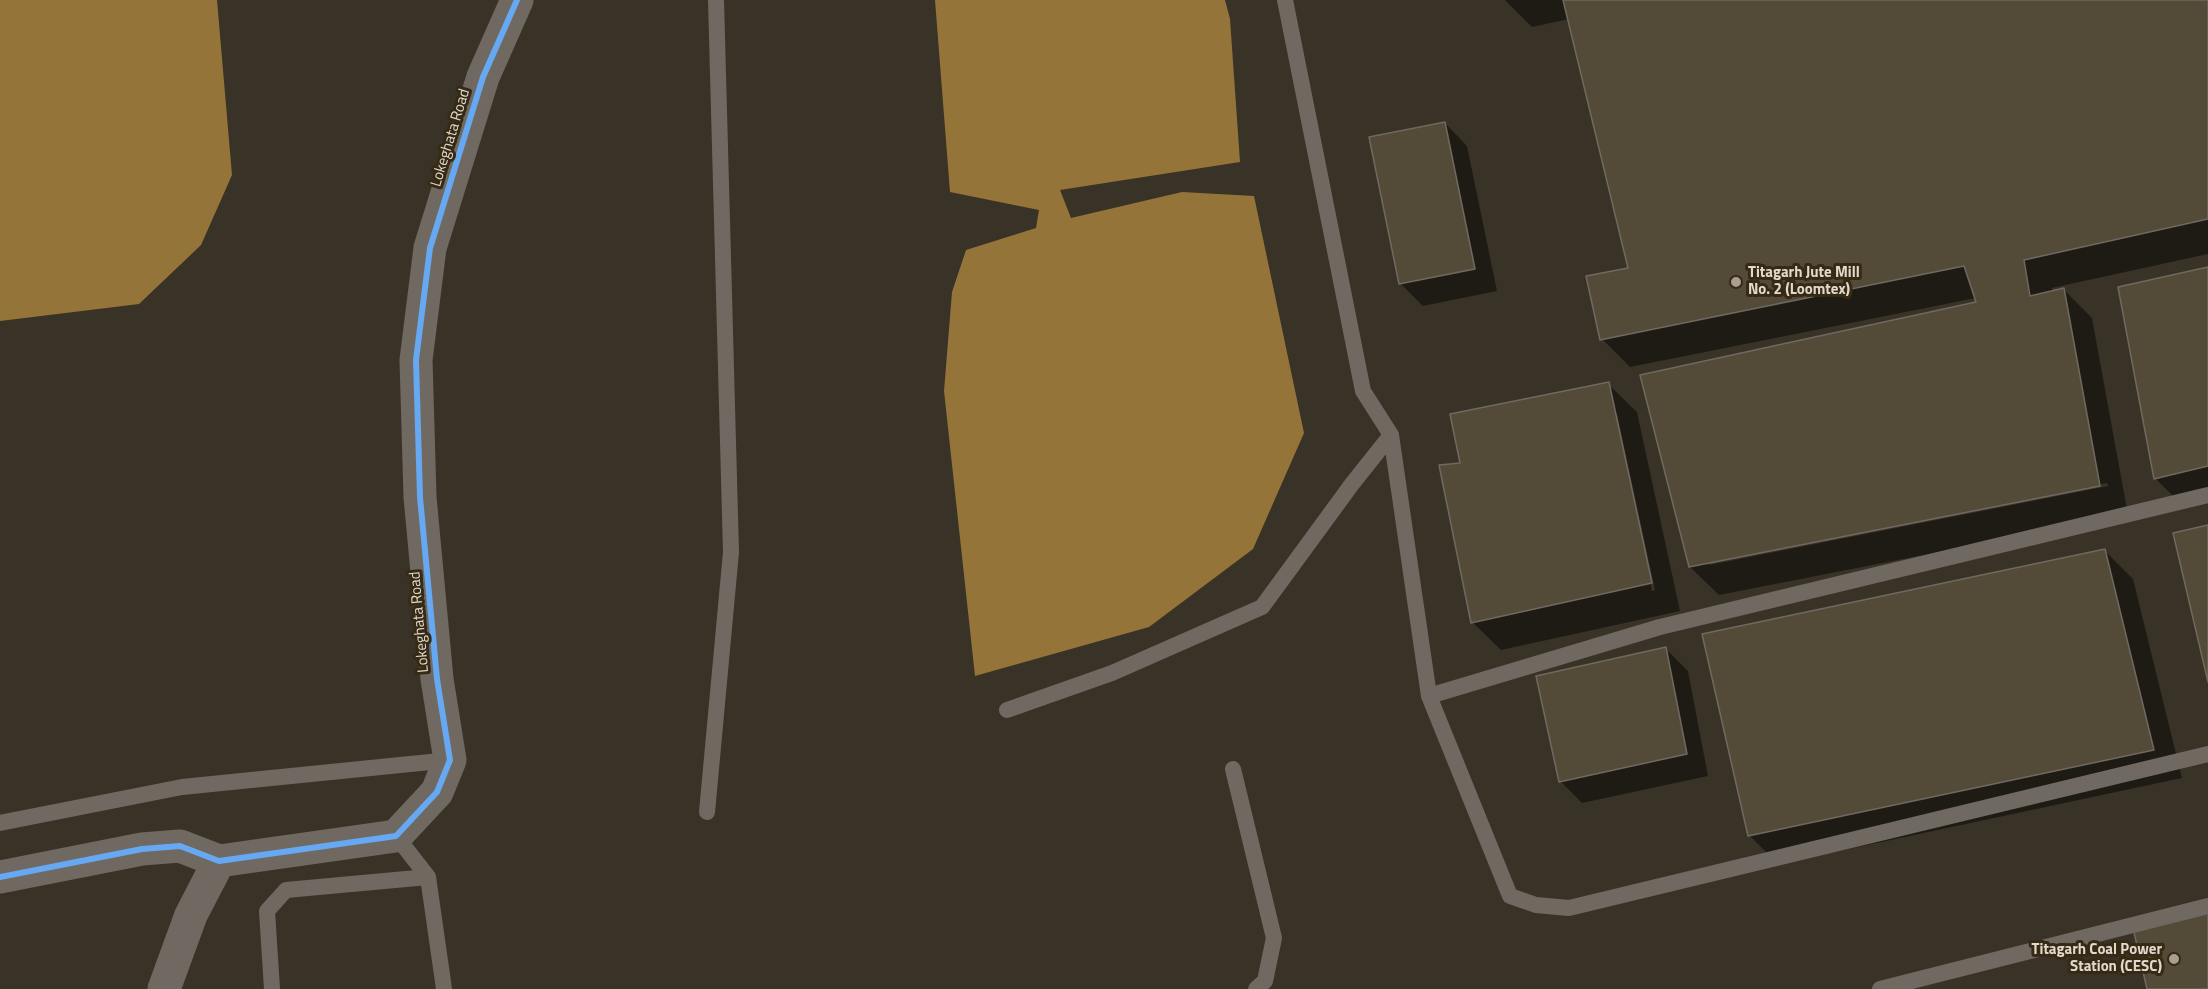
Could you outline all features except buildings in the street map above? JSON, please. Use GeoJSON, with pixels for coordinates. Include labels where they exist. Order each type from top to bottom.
{"type":"FeatureCollection","features":[{"type":"Feature","properties":{"kind":"street","name":"Lokeghata Road"},"geometry":{"type":"LineString","coordinates":[[450,760],[437,679],[420,497],[416,360],[430,248],[483,77],[517,0]]}},
{"type":"Feature","properties":{"kind":"street"},"geometry":{"type":"LineString","coordinates":[[0,877],[142,849],[180,846],[219,861],[396,836],[436,792],[450,760]]}},
{"type":"Feature","properties":{"kind":"street"},"geometry":{"type":"LineString","coordinates":[[164,989],[191,915],[219,861]]}},
{"type":"Feature","properties":{"kind":"lane"},"geometry":{"type":"LineString","coordinates":[[707,812],[731,552],[716,0]]}},
{"type":"Feature","properties":{"kind":"lane"},"geometry":{"type":"LineString","coordinates":[[1285,0],[1364,391],[1390,435],[1429,696],[1510,896],[1536,905],[1569,908],[2208,754]]}},
{"type":"Feature","properties":{"kind":"lane"},"geometry":{"type":"LineString","coordinates":[[1007,710],[1112,673],[1262,608],[1390,435]]}},
{"type":"Feature","properties":{"kind":"lane"},"geometry":{"type":"LineString","coordinates":[[1429,696],[1660,627],[2208,495]]}},
{"type":"Feature","properties":{"kind":"lane"},"geometry":{"type":"LineString","coordinates":[[0,823],[182,787],[450,760]]}},
{"type":"Feature","properties":{"kind":"lane"},"geometry":{"type":"LineString","coordinates":[[1233,769],[1274,938],[1265,981],[1256,989]]}},
{"type":"Feature","properties":{"kind":"lane"},"geometry":{"type":"LineString","coordinates":[[396,836],[428,877],[444,989]]}},
{"type":"Feature","properties":{"kind":"lane"},"geometry":{"type":"LineString","coordinates":[[272,989],[267,911],[286,890],[428,877]]}},
{"type":"Feature","properties":{"kind":"lane"},"geometry":{"type":"LineString","coordinates":[[1880,989],[2208,906]]}},
{"type":"Feature","properties":{"kind":"shaded area"},"geometry":{"type":"Polygon","coordinates":[[[0,0],[217,0],[232,175],[201,245],[139,304],[0,321],[0,0]]]}},
{"type":"Feature","properties":{"kind":"shaded area"},"geometry":{"type":"Polygon","coordinates":[[[935,0],[1225,0],[1230,19],[1240,162],[1060,190],[1071,218],[1182,192],[1254,196],[1304,433],[1253,549],[1149,627],[975,676],[944,391],[952,292],[966,250],[1036,228],[1039,210],[950,192],[935,0]]]}},
{"type":"Feature","properties":{"kind":"cycle path"},"geometry":{"type":"LineString","coordinates":[[0,877],[142,849],[180,846],[219,861],[396,836],[437,792],[450,760],[437,679],[420,497],[416,360],[430,248],[483,77],[517,0]]}},
{"type":"Feature","properties":{"kind":"place","name":"Titagarh Jute Mill No. 2 (Loomtex)"},"geometry":{"type":"Point","coordinates":[1736,282]}},
{"type":"Feature","properties":{"kind":"place","name":"Titagarh Coal Power Station (CESC)"},"geometry":{"type":"Point","coordinates":[2174,959]}}]}
